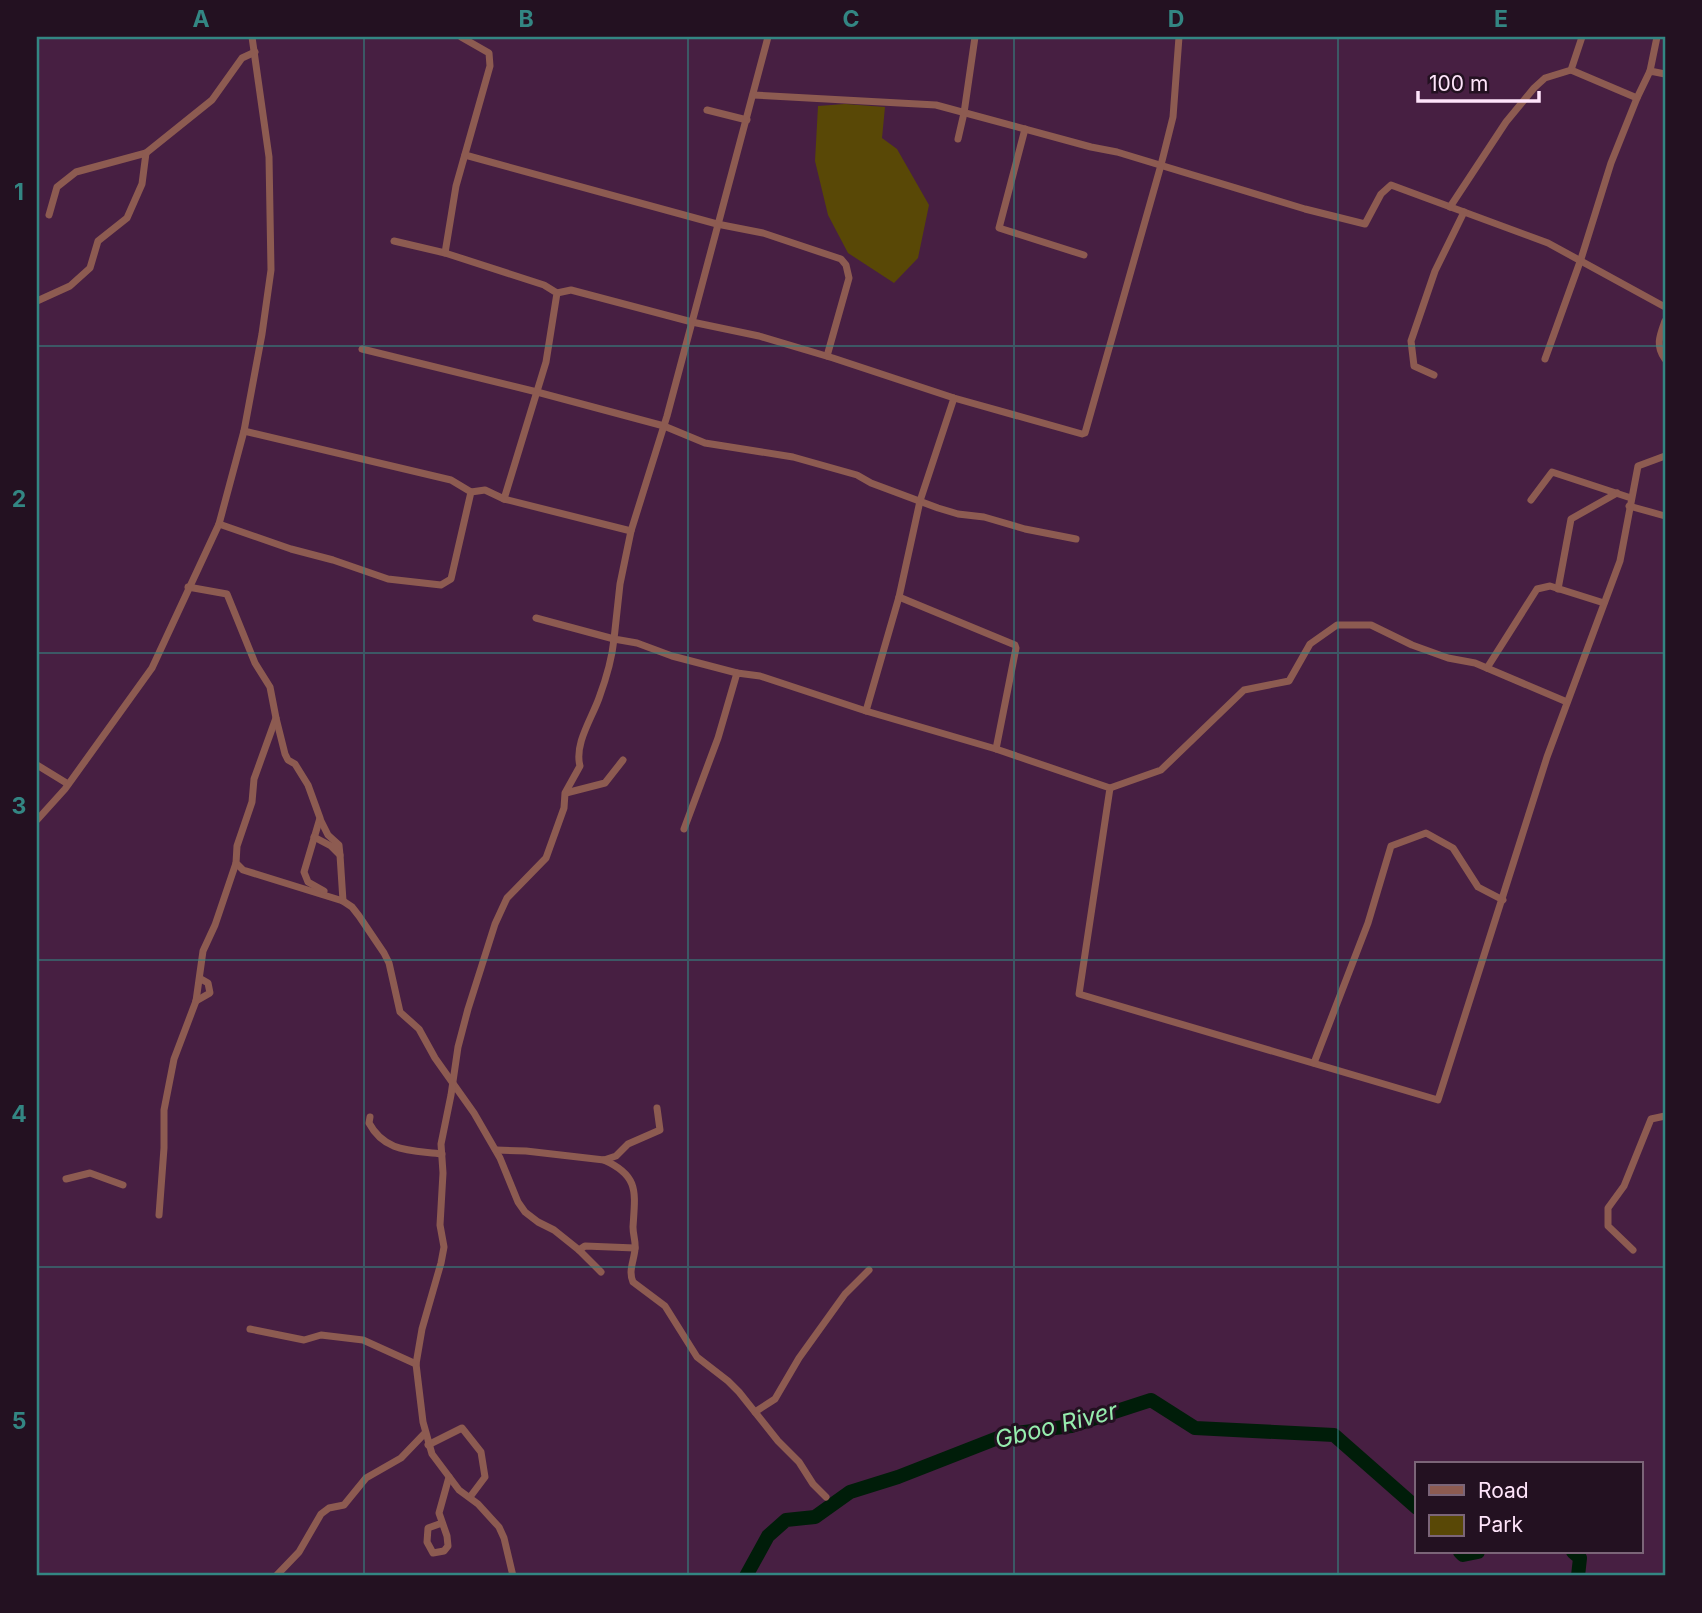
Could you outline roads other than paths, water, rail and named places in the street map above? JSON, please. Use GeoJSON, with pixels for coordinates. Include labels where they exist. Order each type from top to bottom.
{"type":"FeatureCollection","features":[{"type":"Feature","properties":{"kind":"street"},"geometry":{"type":"LineString","coordinates":[[37,820],[68,785],[152,668],[219,524],[244,431],[271,270],[269,157],[252,37]]}},
{"type":"Feature","properties":{"kind":"street"},"geometry":{"type":"LineString","coordinates":[[444,253],[456,186],[490,66],[489,53],[461,37]]}},
{"type":"Feature","properties":{"kind":"street"},"geometry":{"type":"LineString","coordinates":[[513,1576],[502,1533],[470,1497],[459,1490],[432,1454],[425,1433],[416,1364],[422,1329],[442,1263],[444,1247],[440,1225],[443,1173],[441,1144],[458,1047],[495,924],[508,898],[546,858],[564,808],[565,793],[580,766],[584,734],[604,686],[632,531],[664,426],[768,37]]}},
{"type":"Feature","properties":{"kind":"street"},"geometry":{"type":"LineString","coordinates":[[958,139],[975,37]]}},
{"type":"Feature","properties":{"kind":"street"},"geometry":{"type":"LineString","coordinates":[[394,241],[444,253],[544,285],[557,293],[571,290],[692,322],[758,336],[954,398],[1082,434],[1085,433],[1173,117],[1179,37]]}},
{"type":"Feature","properties":{"kind":"street"},"geometry":{"type":"LineString","coordinates":[[1571,70],[1582,37]]}},
{"type":"Feature","properties":{"kind":"street"},"geometry":{"type":"LineString","coordinates":[[1545,359],[1581,259],[1611,163],[1636,98],[1650,71],[1657,37]]}},
{"type":"Feature","properties":{"kind":"street"},"geometry":{"type":"LineString","coordinates":[[49,215],[57,187],[76,172],[146,153],[212,100],[242,58],[255,52]]}},
{"type":"Feature","properties":{"kind":"street"},"geometry":{"type":"LineString","coordinates":[[1450,206],[1506,122],[1545,78],[1571,70],[1636,98]]}},
{"type":"Feature","properties":{"kind":"street"},"geometry":{"type":"LineString","coordinates":[[1650,71],[1665,74]]}},
{"type":"Feature","properties":{"kind":"street"},"geometry":{"type":"LineString","coordinates":[[753,95],[936,105],[1161,165],[1305,209],[1365,224],[1381,194],[1391,184],[1548,243],[1665,307]]}},
{"type":"Feature","properties":{"kind":"street"},"geometry":{"type":"LineString","coordinates":[[706,110],[747,120]]}},
{"type":"Feature","properties":{"kind":"street"},"geometry":{"type":"LineString","coordinates":[[1025,130],[999,228],[1084,255]]}},
{"type":"Feature","properties":{"kind":"street"},"geometry":{"type":"LineString","coordinates":[[37,301],[70,286],[90,268],[98,241],[127,218],[142,184],[146,153]]}},
{"type":"Feature","properties":{"kind":"street"},"geometry":{"type":"LineString","coordinates":[[465,155],[717,224],[763,233],[841,259],[846,265],[849,278],[827,356]]}},
{"type":"Feature","properties":{"kind":"street"},"geometry":{"type":"LineString","coordinates":[[1434,375],[1414,366],[1411,341],[1435,271],[1464,212]]}},
{"type":"Feature","properties":{"kind":"street"},"geometry":{"type":"LineString","coordinates":[[505,499],[546,362],[557,293]]}},
{"type":"Feature","properties":{"kind":"street"},"geometry":{"type":"LineString","coordinates":[[1665,321],[1658,341],[1659,352],[1665,359]]}},
{"type":"Feature","properties":{"kind":"street"},"geometry":{"type":"LineString","coordinates":[[362,349],[664,426],[705,443],[793,457],[857,475],[871,483],[958,514],[984,517],[1019,525],[1025,529],[1076,539]]}},
{"type":"Feature","properties":{"kind":"street"},"geometry":{"type":"LineString","coordinates":[[866,711],[899,597],[920,501],[954,398]]}},
{"type":"Feature","properties":{"kind":"street"},"geometry":{"type":"LineString","coordinates":[[244,431],[452,480],[471,492],[485,490],[505,499],[632,531]]}},
{"type":"Feature","properties":{"kind":"street"},"geometry":{"type":"LineString","coordinates":[[1110,788],[1079,994],[1438,1100],[1547,757],[1620,561],[1638,466],[1665,456]]}},
{"type":"Feature","properties":{"kind":"street"},"geometry":{"type":"LineString","coordinates":[[1531,500],[1552,472],[1617,493],[1630,502],[1665,516]]}},
{"type":"Feature","properties":{"kind":"street"},"geometry":{"type":"LineString","coordinates":[[219,524],[291,550],[334,560],[388,579],[441,585],[451,579],[471,492]]}},
{"type":"Feature","properties":{"kind":"street"},"geometry":{"type":"LineString","coordinates":[[1558,589],[1571,519],[1617,493]]}},
{"type":"Feature","properties":{"kind":"street"},"geometry":{"type":"LineString","coordinates":[[1487,668],[1537,589],[1550,586],[1604,603]]}},
{"type":"Feature","properties":{"kind":"street"},"geometry":{"type":"LineString","coordinates":[[188,587],[228,594],[255,663],[270,687],[288,761],[295,764],[308,785],[328,835],[339,845],[343,901]]}},
{"type":"Feature","properties":{"kind":"street"},"geometry":{"type":"LineString","coordinates":[[899,597],[1015,645],[996,749]]}},
{"type":"Feature","properties":{"kind":"street"},"geometry":{"type":"LineString","coordinates":[[536,618],[636,643],[672,656],[737,673],[760,676],[866,711],[996,749],[1110,788],[1161,770],[1244,690],[1289,681],[1310,644],[1337,625],[1371,625],[1412,645],[1448,658],[1475,663],[1567,702]]}},
{"type":"Feature","properties":{"kind":"street"},"geometry":{"type":"LineString","coordinates":[[684,829],[718,738],[737,673]]}},
{"type":"Feature","properties":{"kind":"street"},"geometry":{"type":"LineString","coordinates":[[159,1215],[164,1110],[178,1044],[196,1001],[203,951],[215,925],[236,863],[237,846],[252,802],[254,779],[276,718]]}},
{"type":"Feature","properties":{"kind":"street"},"geometry":{"type":"LineString","coordinates":[[565,793],[605,783],[623,760]]}},
{"type":"Feature","properties":{"kind":"street"},"geometry":{"type":"LineString","coordinates":[[37,765],[68,785]]}},
{"type":"Feature","properties":{"kind":"street"},"geometry":{"type":"LineString","coordinates":[[320,818],[307,857],[304,876],[308,882],[330,896]]}},
{"type":"Feature","properties":{"kind":"street"},"geometry":{"type":"LineString","coordinates":[[1314,1063],[1368,923],[1391,846],[1426,833],[1453,848],[1478,887],[1503,900]]}},
{"type":"Feature","properties":{"kind":"street"},"geometry":{"type":"LineString","coordinates":[[314,837],[331,846],[340,855]]}},
{"type":"Feature","properties":{"kind":"street"},"geometry":{"type":"LineString","coordinates":[[236,863],[243,870],[330,896],[352,906],[389,963],[400,1012],[419,1029],[496,1150],[518,1202],[525,1212],[554,1230],[601,1272]]}},
{"type":"Feature","properties":{"kind":"street"},"geometry":{"type":"LineString","coordinates":[[604,1160],[616,1156],[628,1144],[660,1130],[657,1108]]}},
{"type":"Feature","properties":{"kind":"street"},"geometry":{"type":"LineString","coordinates":[[1633,1250],[1608,1226],[1608,1208],[1624,1186],[1651,1118],[1665,1116]]}},
{"type":"Feature","properties":{"kind":"street"},"geometry":{"type":"LineString","coordinates":[[370,1117],[369,1123],[383,1142],[395,1147],[442,1154]]}},
{"type":"Feature","properties":{"kind":"street"},"geometry":{"type":"LineString","coordinates":[[496,1150],[604,1160],[632,1179],[636,1201],[633,1226],[635,1248],[631,1276],[633,1282],[665,1306],[697,1357],[729,1381],[799,1461],[813,1484],[827,1497]]}},
{"type":"Feature","properties":{"kind":"street"},"geometry":{"type":"LineString","coordinates":[[66,1179],[90,1173],[124,1185]]}},
{"type":"Feature","properties":{"kind":"street"},"geometry":{"type":"LineString","coordinates":[[579,1250],[585,1246],[635,1248]]}},
{"type":"Feature","properties":{"kind":"street"},"geometry":{"type":"LineString","coordinates":[[755,1412],[775,1399],[799,1358],[837,1305],[869,1270]]}},
{"type":"Feature","properties":{"kind":"street"},"geometry":{"type":"LineString","coordinates":[[250,1329],[304,1340],[321,1335],[363,1340],[416,1364]]}},
{"type":"Feature","properties":{"kind":"street"},"geometry":{"type":"LineString","coordinates":[[428,1446],[462,1428],[481,1452],[485,1477],[470,1497]]}},
{"type":"Feature","properties":{"kind":"street"},"geometry":{"type":"LineString","coordinates":[[275,1576],[299,1552],[321,1514],[329,1508],[344,1504],[366,1478],[401,1458],[425,1433]]}},
{"type":"Feature","properties":{"kind":"street"},"geometry":{"type":"LineString","coordinates":[[442,1523],[439,1513],[449,1477]]}},
{"type":"Feature","properties":{"kind":"waterway","name":"Gboo River"},"geometry":{"type":"LineString","coordinates":[[746,1576],[768,1536],[786,1520],[815,1517],[850,1492],[898,1477],[1008,1434],[1071,1426],[1151,1400],[1195,1428],[1334,1435],[1415,1506]]}},
{"type":"Feature","properties":{"kind":"waterway","name":"Gboo River"},"geometry":{"type":"LineString","coordinates":[[1462,1554],[1468,1554]]}},
{"type":"Feature","properties":{"kind":"waterway","name":"Gboo River"},"geometry":{"type":"LineString","coordinates":[[1575,1554],[1580,1558],[1578,1576]]}}]}
